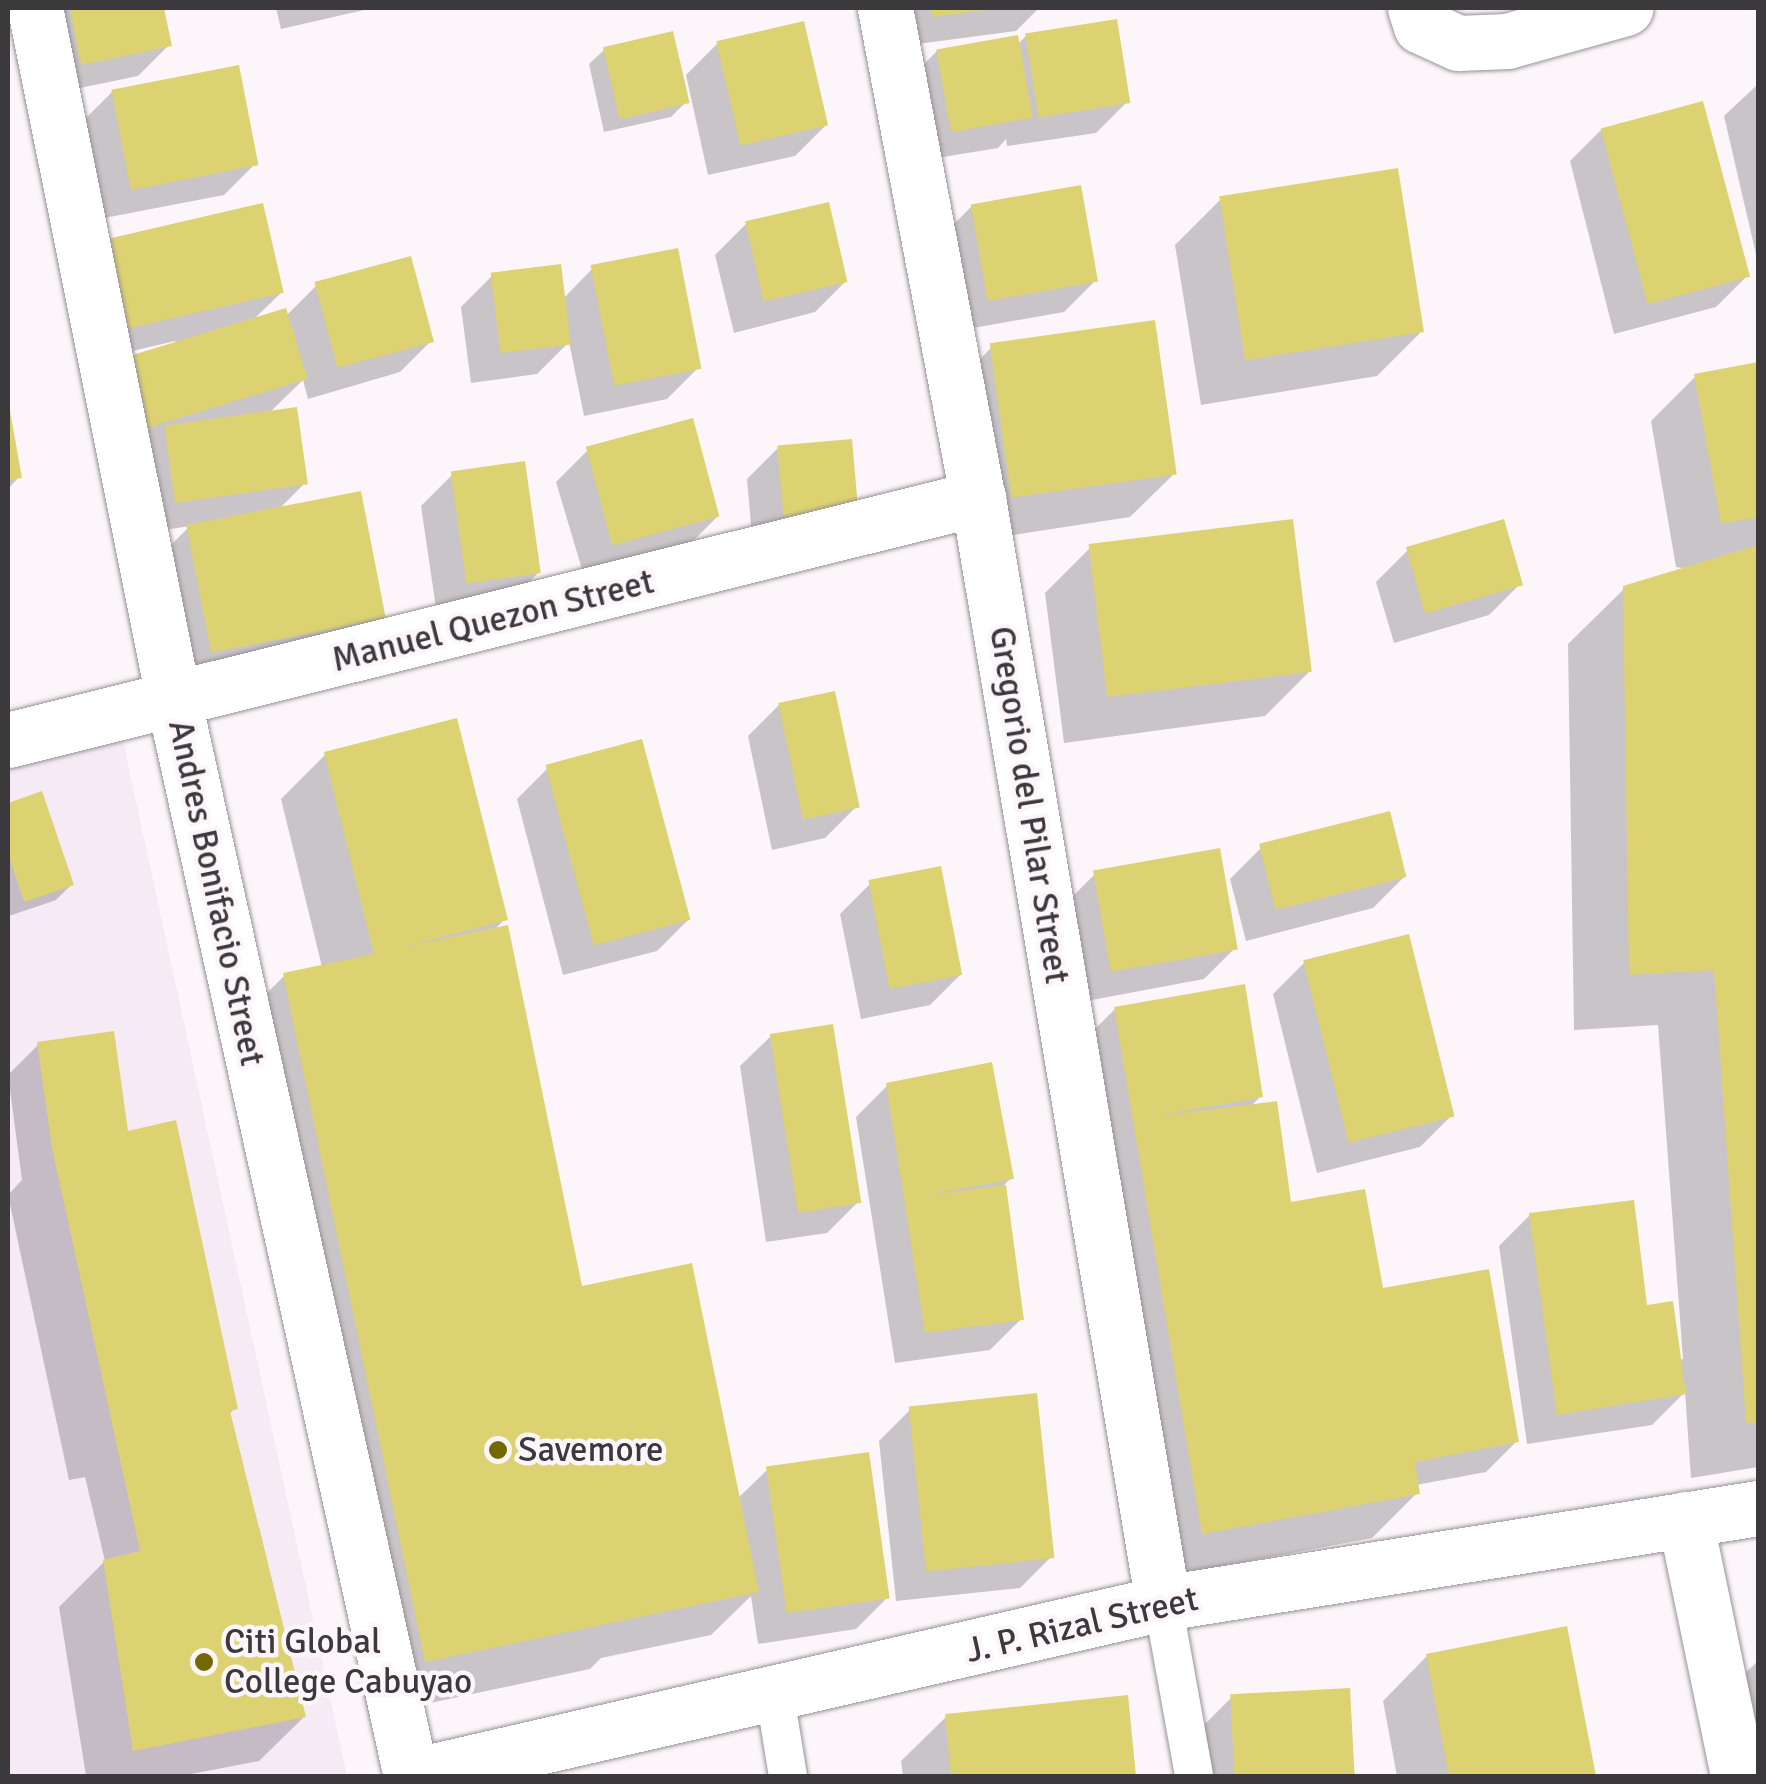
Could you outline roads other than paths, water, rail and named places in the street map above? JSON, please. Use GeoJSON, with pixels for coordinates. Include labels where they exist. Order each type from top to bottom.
{"type":"FeatureCollection","features":[{"type":"Feature","properties":{"kind":"street","name":"Andres Bonifacio Street"},"geometry":{"type":"LineString","coordinates":[[35,8],[174,702],[412,1776]]}},
{"type":"Feature","properties":{"kind":"street","name":"Gregorio del Pilar Street"},"geometry":{"type":"LineString","coordinates":[[885,8],[978,498],[1163,1604]]}},
{"type":"Feature","properties":{"kind":"street"},"geometry":{"type":"LineString","coordinates":[[1416,8],[1421,26],[1458,43],[1507,41],[1625,8]]}},
{"type":"Feature","properties":{"kind":"street","name":"Manuel Quezon Street"},"geometry":{"type":"LineString","coordinates":[[8,740],[174,702],[978,498]]}},
{"type":"Feature","properties":{"kind":"street","name":"J. P. Rizal Street"},"geometry":{"type":"LineString","coordinates":[[412,1776],[1163,1604],[1758,1508]]}},
{"type":"Feature","properties":{"kind":"street"},"geometry":{"type":"LineString","coordinates":[[1684,1519],[1738,1776]]}},
{"type":"Feature","properties":{"kind":"lane"},"geometry":{"type":"LineString","coordinates":[[1163,1604],[1194,1776]]}},
{"type":"Feature","properties":{"kind":"lane"},"geometry":{"type":"LineString","coordinates":[[774,1696],[788,1776]]}},
{"type":"Feature","properties":{"kind":"place","name":"Savemore"},"geometry":{"type":"Point","coordinates":[498,1450]}},
{"type":"Feature","properties":{"kind":"place","name":"Citi Global College Cabuyao"},"geometry":{"type":"Point","coordinates":[204,1662]}}]}
